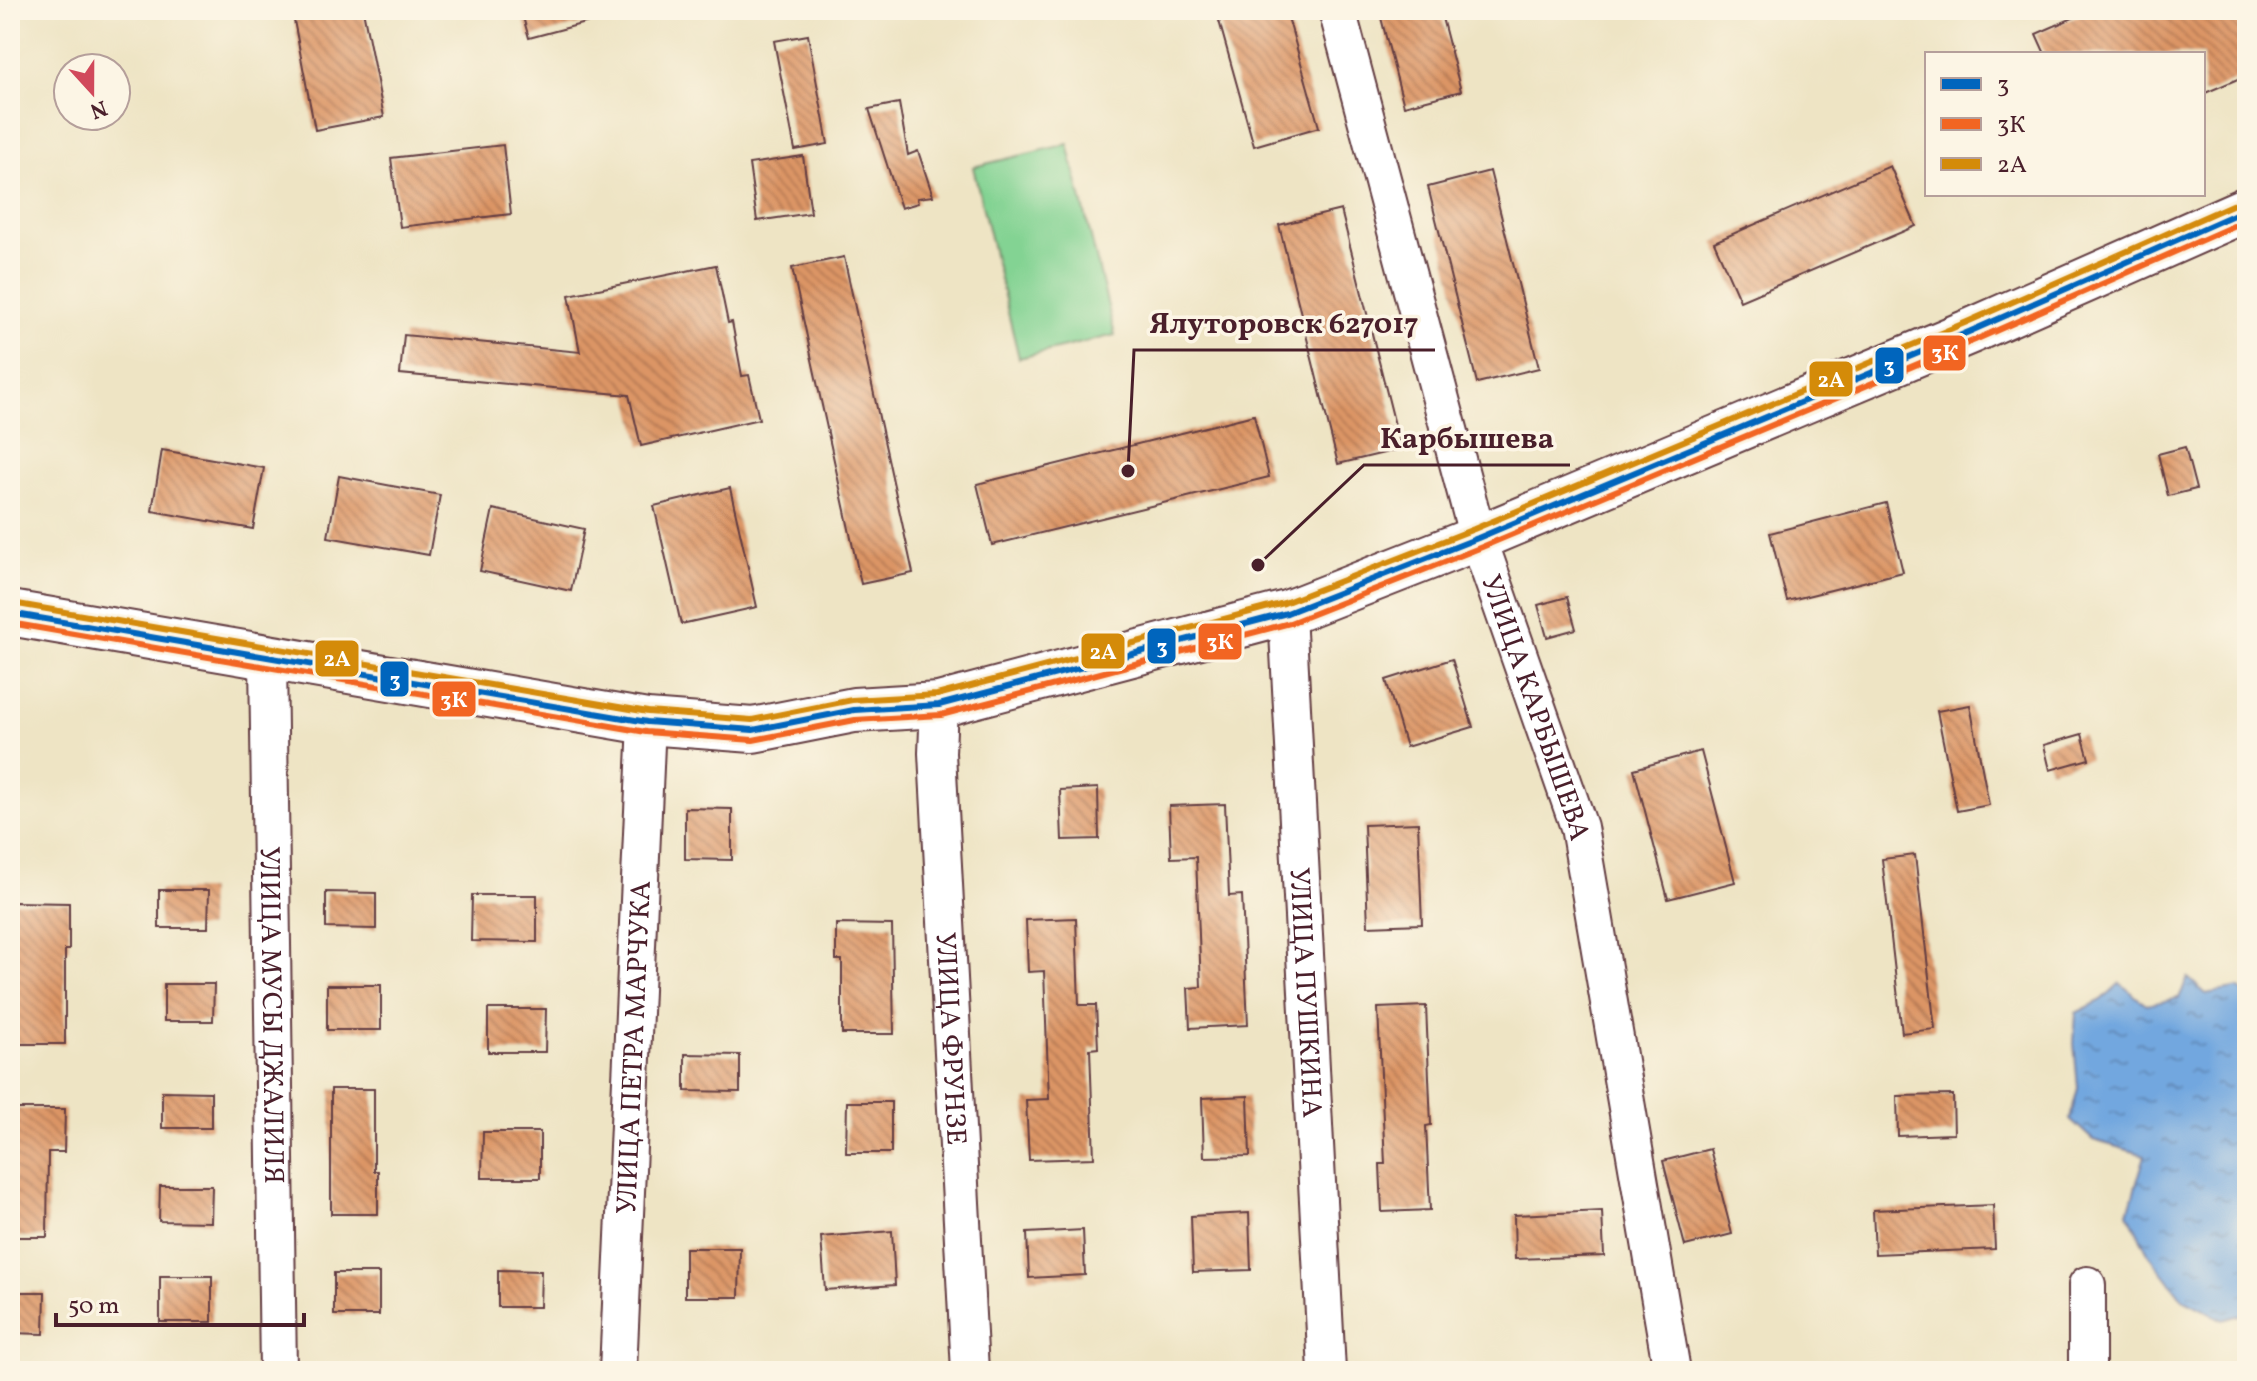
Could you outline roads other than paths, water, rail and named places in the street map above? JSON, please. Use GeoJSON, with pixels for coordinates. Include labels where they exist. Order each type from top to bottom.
{"type":"FeatureCollection","features":[{"type":"Feature","properties":{"kind":"street","name":"УЛИЦА КАРБЫШЕВА"},"geometry":{"type":"LineString","coordinates":[[1337,10],[1478,538],[1579,827],[1672,1371]]}},
{"type":"Feature","properties":{"kind":"street"},"geometry":{"type":"LineString","coordinates":[[10,613],[647,722],[753,730],[854,710],[939,705],[1287,613],[1478,538],[1971,331],[2247,209]]}},
{"type":"Feature","properties":{"kind":"street","name":"УЛИЦА ПУШКИНА"},"geometry":{"type":"LineString","coordinates":[[1287,613],[1327,1371]]}},
{"type":"Feature","properties":{"kind":"street","name":"УЛИЦА МУСЫ ДЖАЛИЛЯ"},"geometry":{"type":"LineString","coordinates":[[268,659],[278,1371]]}},
{"type":"Feature","properties":{"kind":"street","name":"УЛИЦА ФРУНЗЕ"},"geometry":{"type":"LineString","coordinates":[[939,705],[937,753],[970,1371]]}},
{"type":"Feature","properties":{"kind":"street","name":"УЛИЦА ПЕТРА МАРЧУКА"},"geometry":{"type":"LineString","coordinates":[[618,1371],[647,722]]}},
{"type":"Feature","properties":{"kind":"street"},"geometry":{"type":"LineString","coordinates":[[2087,1285],[2087,1371]]}},
{"type":"Feature","properties":{"kind":"water"},"geometry":{"type":"Polygon","coordinates":[[[2188,978],[2206,994],[2239,988],[2247,995],[2247,1313],[2223,1320],[2183,1299],[2148,1253],[2128,1213],[2145,1155],[2093,1140],[2070,1119],[2078,1088],[2074,1043],[2076,1013],[2102,1000],[2120,983],[2146,1005],[2179,998],[2188,978]]]}},
{"type":"Feature","properties":{"kind":"place","name":"Ялуторовск 627017"},"geometry":{"type":"Point","coordinates":[1128,471]}},
{"type":"Feature","properties":{"kind":"place","name":"Карбышева"},"geometry":{"type":"Point","coordinates":[1258,565]}}]}
